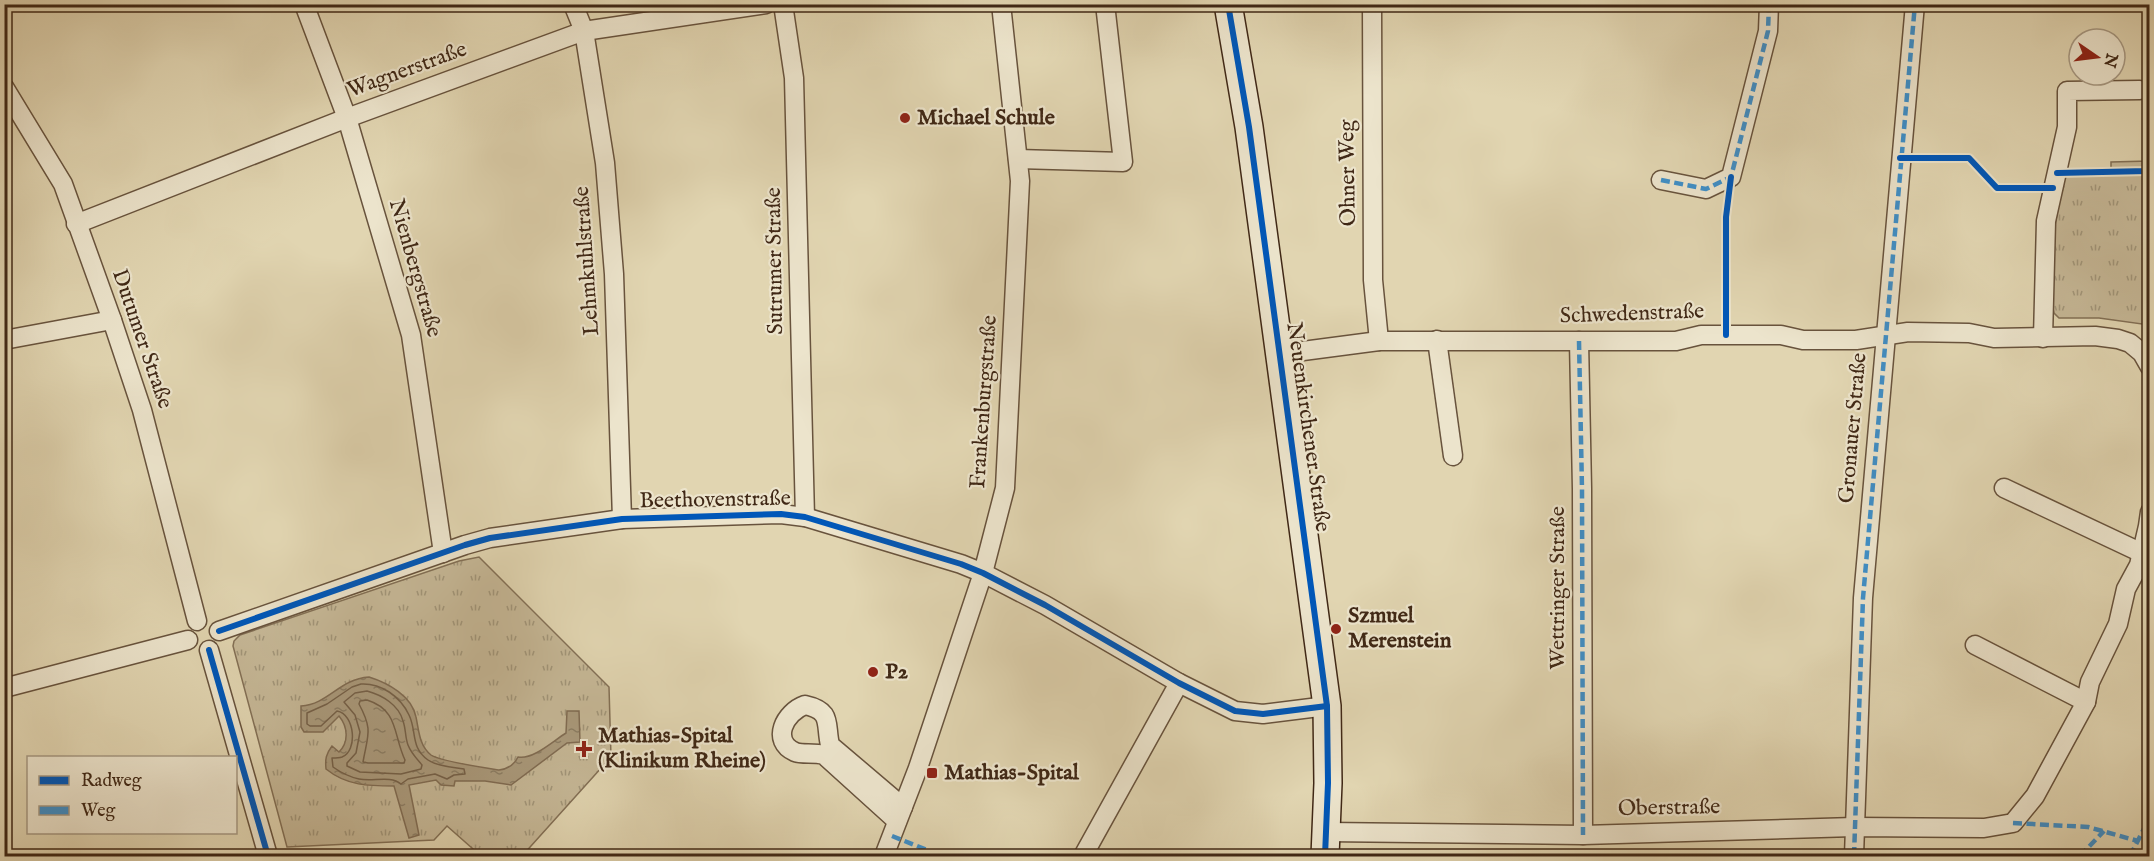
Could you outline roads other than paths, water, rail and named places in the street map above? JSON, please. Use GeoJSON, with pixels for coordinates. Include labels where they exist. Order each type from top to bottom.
{"type":"FeatureCollection","features":[{"type":"Feature","properties":{"kind":"street","name":"Nienbergstraße"},"geometry":{"type":"LineString","coordinates":[[304,4],[347,118],[411,334],[443,553]]}},
{"type":"Feature","properties":{"kind":"street","name":"Lehmkuhlstraße"},"geometry":{"type":"LineString","coordinates":[[573,4],[584,31],[605,163],[614,274],[622,519]]}},
{"type":"Feature","properties":{"kind":"street","name":"Wagnerstraße"},"geometry":{"type":"LineString","coordinates":[[76,224],[347,118],[584,31],[766,4]]}},
{"type":"Feature","properties":{"kind":"street","name":"Sutrumer Straße"},"geometry":{"type":"LineString","coordinates":[[783,4],[794,78],[805,517]]}},
{"type":"Feature","properties":{"kind":"street","name":"Frankenburgstraße"},"geometry":{"type":"LineString","coordinates":[[884,856],[933,726],[983,573],[1005,488],[1020,181],[1000,4]]}},
{"type":"Feature","properties":{"kind":"street"},"geometry":{"type":"LineString","coordinates":[[1018,159],[1123,162],[1105,4]]}},
{"type":"Feature","properties":{"kind":"street","name":"Neuenkirchener Straße"},"geometry":{"type":"LineString","coordinates":[[1228,4],[1249,127],[1327,706],[1326,844]]}},
{"type":"Feature","properties":{"kind":"street","name":"Ohner Weg"},"geometry":{"type":"LineString","coordinates":[[1372,4],[1373,280],[1379,341]]}},
{"type":"Feature","properties":{"kind":"street"},"geometry":{"type":"LineString","coordinates":[[1661,180],[1706,189],[1731,177],[1768,31],[1769,4]]}},
{"type":"Feature","properties":{"kind":"street","name":"Gronauer Straße"},"geometry":{"type":"LineString","coordinates":[[1854,856],[1863,598],[1915,4]]}},
{"type":"Feature","properties":{"kind":"street","name":"Dutumer Straße"},"geometry":{"type":"LineString","coordinates":[[4,87],[63,184],[142,410],[197,621]]}},
{"type":"Feature","properties":{"kind":"street"},"geometry":{"type":"LineString","coordinates":[[2043,338],[2046,221],[2067,127],[2067,91],[2140,90]]}},
{"type":"Feature","properties":{"kind":"street"},"geometry":{"type":"LineString","coordinates":[[4,340],[112,320]]}},
{"type":"Feature","properties":{"kind":"street","name":"Schwedenstraße"},"geometry":{"type":"LineString","coordinates":[[1280,354],[1379,341],[1676,341],[1701,335],[1781,335],[1814,340],[1856,340],[1908,332],[1969,333],[1994,338],[2096,336],[2130,343],[2147,356]]}},
{"type":"Feature","properties":{"kind":"street"},"geometry":{"type":"LineString","coordinates":[[1437,340],[1452,456]]}},
{"type":"Feature","properties":{"kind":"street","name":"Wettringer Straße"},"geometry":{"type":"LineString","coordinates":[[1579,341],[1583,834]]}},
{"type":"Feature","properties":{"kind":"street"},"geometry":{"type":"LineString","coordinates":[[2004,488],[2142,553]]}},
{"type":"Feature","properties":{"kind":"street"},"geometry":{"type":"LineString","coordinates":[[1976,645],[2086,702],[2090,682],[2118,624],[2126,589],[2139,565],[2150,512]]}},
{"type":"Feature","properties":{"kind":"street","name":"Beethovenstraße"},"geometry":{"type":"LineString","coordinates":[[219,631],[490,538],[622,519],[781,514],[805,517],[961,564],[983,573],[1179,683],[1235,711],[1263,714],[1327,706]]}},
{"type":"Feature","properties":{"kind":"street"},"geometry":{"type":"LineString","coordinates":[[197,621],[210,621],[219,631],[219,640],[209,650],[194,648],[188,640],[190,627],[197,621]]}},
{"type":"Feature","properties":{"kind":"street"},"geometry":{"type":"LineString","coordinates":[[4,688],[188,640]]}},
{"type":"Feature","properties":{"kind":"street"},"geometry":{"type":"LineString","coordinates":[[209,650],[268,856]]}},
{"type":"Feature","properties":{"kind":"street"},"geometry":{"type":"LineString","coordinates":[[1083,856],[1179,683]]}},
{"type":"Feature","properties":{"kind":"street","name":"Oberstraße"},"geometry":{"type":"LineString","coordinates":[[1326,844],[1854,827],[1984,828],[2013,823],[2035,796],[2086,702]]}},
{"type":"Feature","properties":{"kind":"street"},"geometry":{"type":"LineString","coordinates":[[805,705],[821,711],[827,718],[830,745],[900,814],[824,755],[812,752],[797,753],[790,748],[784,741],[782,732],[783,724],[791,712],[805,705]]}},
{"type":"Feature","properties":{"kind":"water"},"geometry":{"type":"Polygon","coordinates":[[[369,677],[398,691],[410,703],[414,709],[422,742],[427,751],[436,757],[484,768],[505,769],[518,757],[536,753],[566,733],[567,711],[579,711],[580,742],[567,743],[511,785],[485,781],[455,781],[454,786],[441,785],[436,780],[409,785],[419,835],[409,838],[394,786],[350,782],[326,769],[326,757],[332,746],[339,752],[346,739],[346,730],[339,716],[323,732],[304,732],[301,727],[301,706],[319,701],[350,682],[369,677]]]}},
{"type":"Feature","properties":{"kind":"place","name":"Michael Schule"},"geometry":{"type":"Point","coordinates":[905,118]}},
{"type":"Feature","properties":{"kind":"place","name":"Szmuel Merenstein"},"geometry":{"type":"Point","coordinates":[1336,629]}},
{"type":"Feature","properties":{"kind":"place","name":"P2"},"geometry":{"type":"Point","coordinates":[873,672]}},
{"type":"Feature","properties":{"kind":"place","name":"Mathias-Spital (Klinikum Rheine)"},"geometry":{"type":"Point","coordinates":[584,749]}},
{"type":"Feature","properties":{"kind":"place","name":"Mathias-Spital"},"geometry":{"type":"Point","coordinates":[932,773]}}]}
